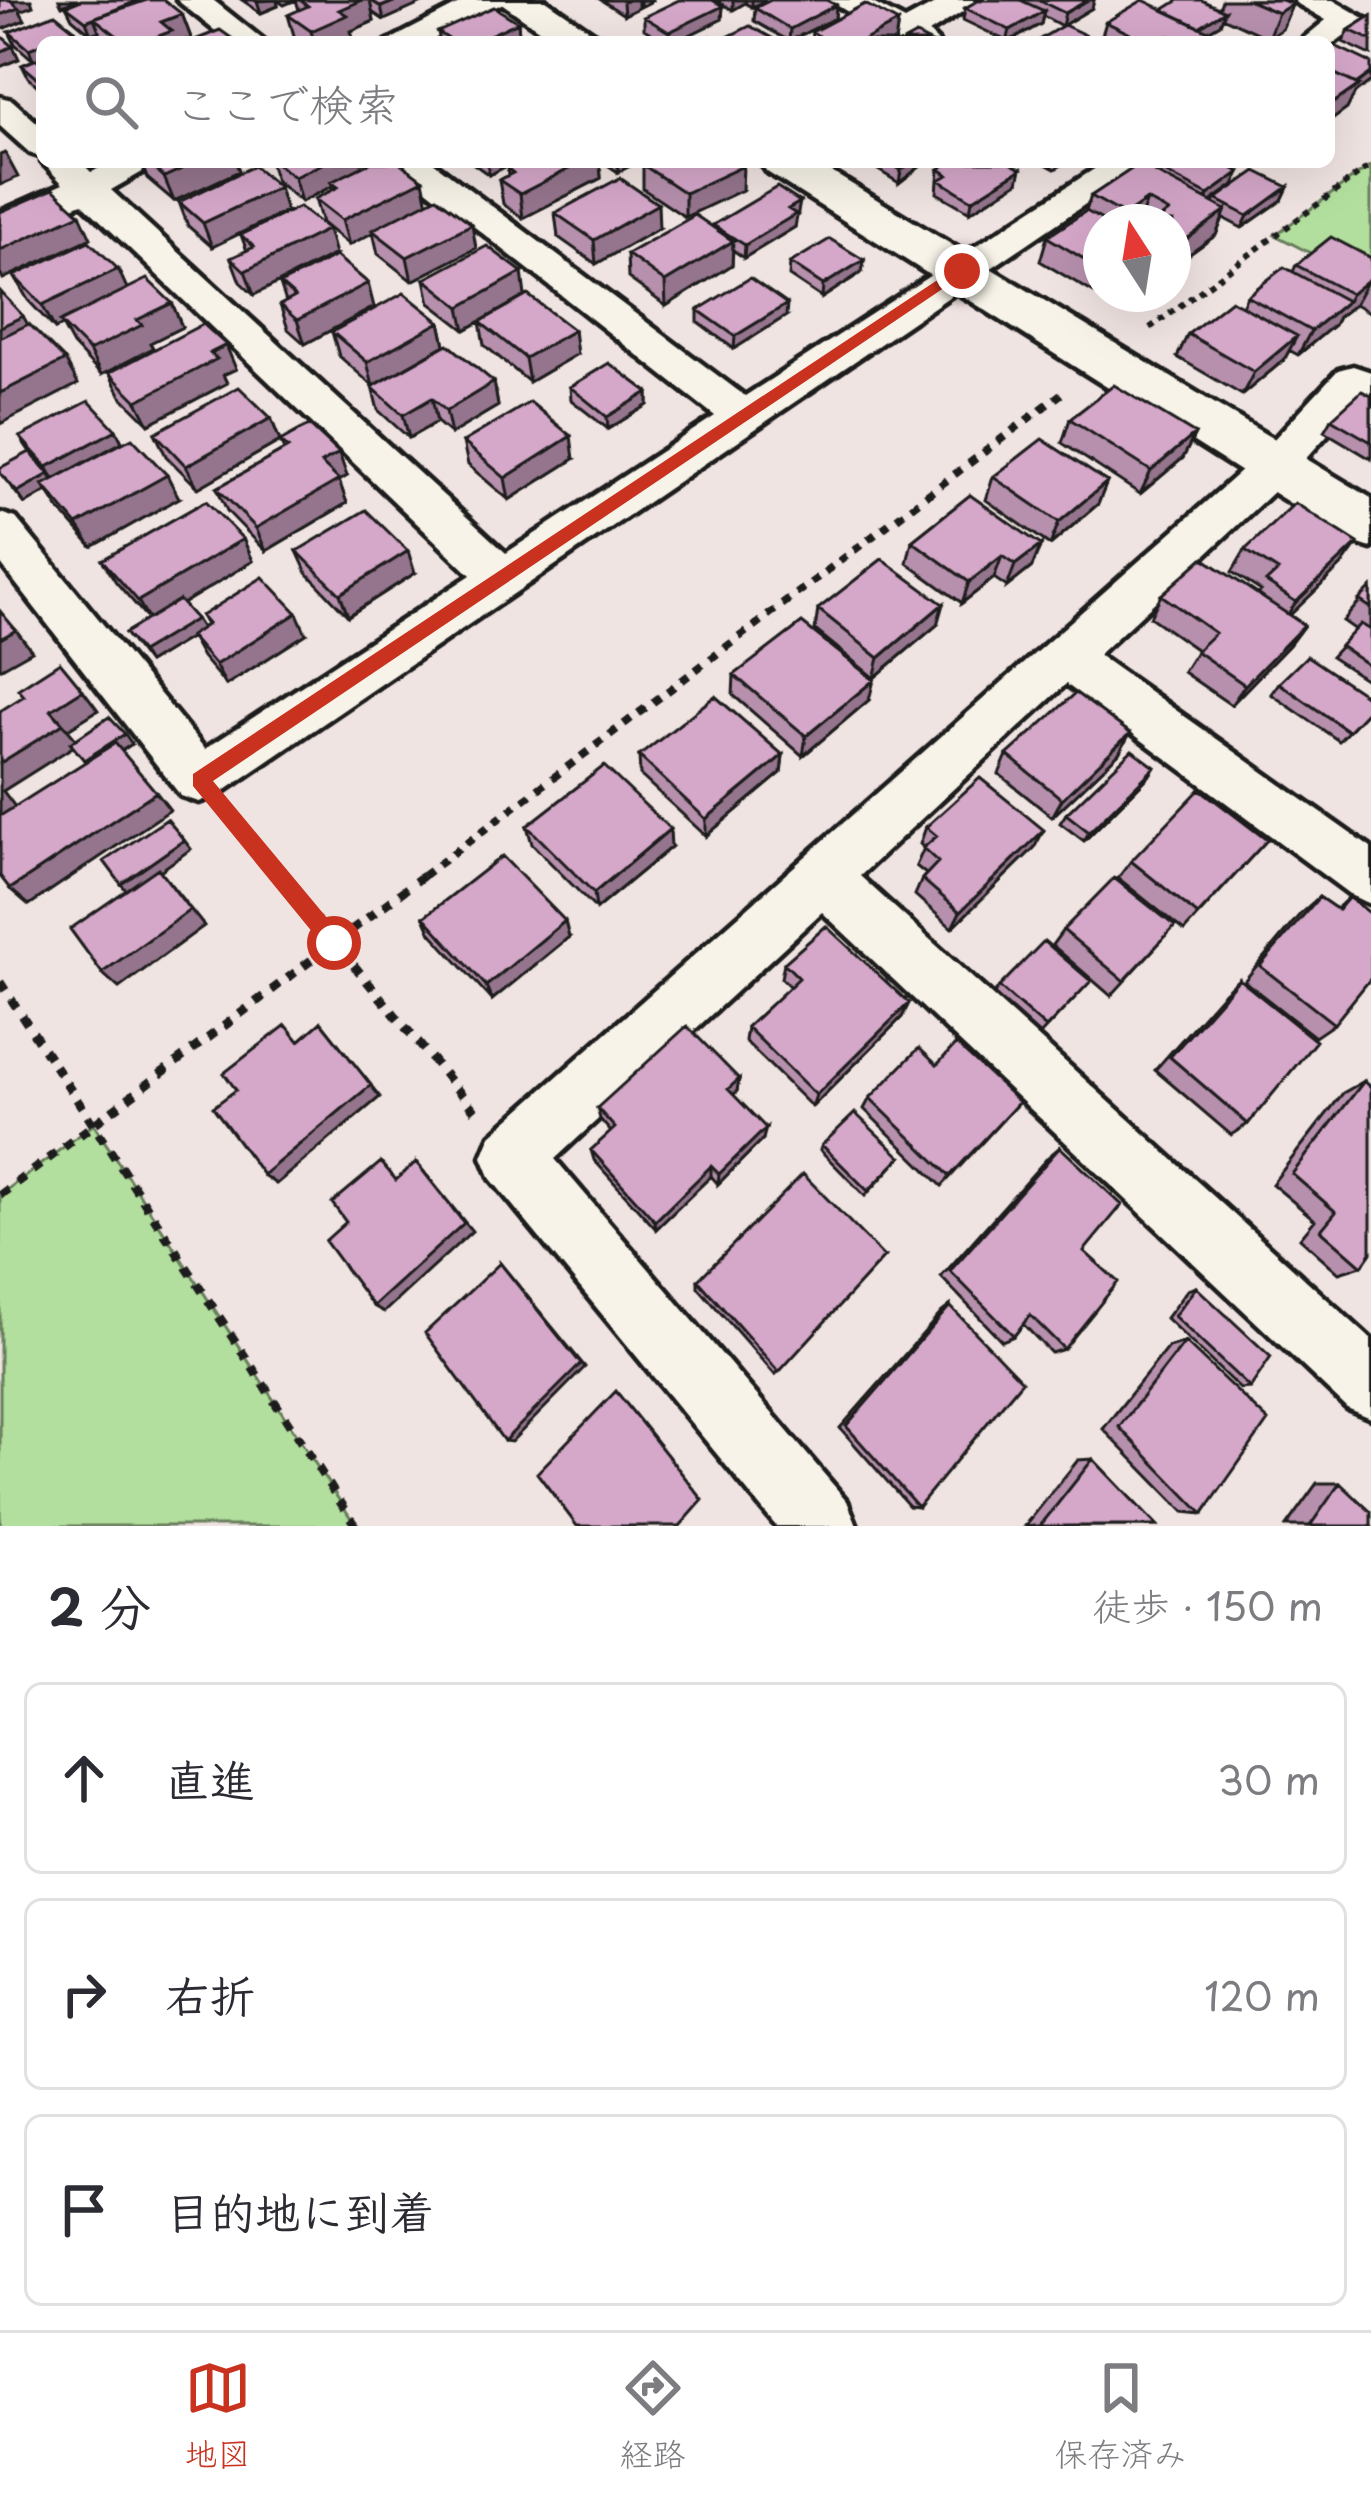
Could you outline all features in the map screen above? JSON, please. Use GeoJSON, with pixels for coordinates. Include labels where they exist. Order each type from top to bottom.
{"type":"FeatureCollection","features":[{"type":"Feature","properties":{"kind":"street"},"geometry":{"type":"LineString","coordinates":[[193,0],[242,36]]}},
{"type":"Feature","properties":{"kind":"street"},"geometry":{"type":"LineString","coordinates":[[415,36],[493,0]]}},
{"type":"Feature","properties":{"kind":"street"},"geometry":{"type":"LineString","coordinates":[[518,0],[576,36]]}},
{"type":"Feature","properties":{"kind":"street"},"geometry":{"type":"LineString","coordinates":[[844,0],[912,36]]}},
{"type":"Feature","properties":{"kind":"street"},"geometry":{"type":"LineString","coordinates":[[915,36],[965,0]]}},
{"type":"Feature","properties":{"kind":"street"},"geometry":{"type":"LineString","coordinates":[[1307,0],[1350,19],[1324,36]]}},
{"type":"Feature","properties":{"kind":"street"},"geometry":{"type":"LineString","coordinates":[[0,106],[36,140]]}},
{"type":"Feature","properties":{"kind":"street"},"geometry":{"type":"LineString","coordinates":[[0,226],[73,175],[110,168]]}},
{"type":"Feature","properties":{"kind":"street"},"geometry":{"type":"LineString","coordinates":[[418,168],[745,417]]}},
{"type":"Feature","properties":{"kind":"street"},"geometry":{"type":"LineString","coordinates":[[793,168],[1371,526]]}},
{"type":"Feature","properties":{"kind":"street"},"geometry":{"type":"LineString","coordinates":[[0,530],[200,780],[1120,168]]}},
{"type":"Feature","properties":{"kind":"street"},"geometry":{"type":"LineString","coordinates":[[73,175],[504,579]]}},
{"type":"Feature","properties":{"kind":"street"},"geometry":{"type":"LineString","coordinates":[[822,1526],[513,1157],[1274,465],[1353,380],[1371,390]]}},
{"type":"Feature","properties":{"kind":"street"},"geometry":{"type":"LineString","coordinates":[[1064,656],[1371,879]]}},
{"type":"Feature","properties":{"kind":"street"},"geometry":{"type":"LineString","coordinates":[[822,877],[1371,1384]]}},
{"type":"Feature","properties":{"kind":"path"},"geometry":{"type":"LineString","coordinates":[[0,1195],[1371,165]]}},
{"type":"Feature","properties":{"kind":"path"},"geometry":{"type":"LineString","coordinates":[[200,780],[513,1157]]}},
{"type":"Feature","properties":{"kind":"path"},"geometry":{"type":"LineString","coordinates":[[0,982],[356,1526]]}},
{"type":"Feature","properties":{"kind":"green space"},"geometry":{"type":"Polygon","coordinates":[[[1371,165],[1371,284],[1275,235],[1371,165]]]}},
{"type":"Feature","properties":{"kind":"green space"},"geometry":{"type":"Polygon","coordinates":[[[94,1124],[356,1526],[0,1526],[0,1195],[94,1124]]]}},
{"type":"Feature","properties":{"kind":"building"},"geometry":{"type":"Polygon","coordinates":[[[0,0],[10,0],[19,8],[0,15],[0,0]]]}},
{"type":"Feature","properties":{"kind":"building"},"geometry":{"type":"Polygon","coordinates":[[[81,0],[140,0],[86,21],[66,6],[81,0]]]}},
{"type":"Feature","properties":{"kind":"building"},"geometry":{"type":"Polygon","coordinates":[[[147,0],[164,0],[182,14],[161,22],[172,31],[159,36],[117,36],[94,18],[147,0]]]}},
{"type":"Feature","properties":{"kind":"building"},"geometry":{"type":"Polygon","coordinates":[[[300,0],[362,0],[339,10],[347,15],[311,31],[288,15],[308,6],[300,0]]]}},
{"type":"Feature","properties":{"kind":"building"},"geometry":{"type":"Polygon","coordinates":[[[370,0],[398,0],[381,7],[370,0]]]}},
{"type":"Feature","properties":{"kind":"building"},"geometry":{"type":"Polygon","coordinates":[[[679,0],[712,0],[723,6],[669,32],[644,17],[679,0]]]}},
{"type":"Feature","properties":{"kind":"building"},"geometry":{"type":"Polygon","coordinates":[[[771,0],[826,0],[836,5],[790,29],[755,8],[771,0]]]}},
{"type":"Feature","properties":{"kind":"building"},"geometry":{"type":"Polygon","coordinates":[[[979,0],[1020,0],[1044,11],[1010,30],[965,8],[979,0]]]}},
{"type":"Feature","properties":{"kind":"building"},"geometry":{"type":"Polygon","coordinates":[[[1038,0],[1088,0],[1065,13],[1038,0]]]}},
{"type":"Feature","properties":{"kind":"building"},"geometry":{"type":"Polygon","coordinates":[[[1143,0],[1210,32],[1203,36],[1135,36],[1106,22],[1143,0]]]}},
{"type":"Feature","properties":{"kind":"building"},"geometry":{"type":"Polygon","coordinates":[[[1179,0],[1201,0],[1225,11],[1199,27],[1163,10],[1179,0]]]}},
{"type":"Feature","properties":{"kind":"building"},"geometry":{"type":"Polygon","coordinates":[[[1248,0],[1282,0],[1292,4],[1278,13],[1248,0]]]}},
{"type":"Feature","properties":{"kind":"building"},"geometry":{"type":"Polygon","coordinates":[[[865,4],[898,22],[872,36],[812,32],[865,4]]]}},
{"type":"Feature","properties":{"kind":"building"},"geometry":{"type":"Polygon","coordinates":[[[494,7],[518,22],[487,36],[438,32],[494,7]]]}},
{"type":"Feature","properties":{"kind":"building"},"geometry":{"type":"Polygon","coordinates":[[[55,14],[75,30],[60,36],[36,36],[36,46],[29,49],[9,32],[55,14]]]}},
{"type":"Feature","properties":{"kind":"building"},"geometry":{"type":"Polygon","coordinates":[[[1371,16],[1371,40],[1349,30],[1371,16]]]}},
{"type":"Feature","properties":{"kind":"building"},"geometry":{"type":"Polygon","coordinates":[[[1064,25],[1087,36],[1045,36],[1064,25]]]}},
{"type":"Feature","properties":{"kind":"building"},"geometry":{"type":"Polygon","coordinates":[[[750,26],[768,36],[729,36],[750,26]]]}},
{"type":"Feature","properties":{"kind":"building"},"geometry":{"type":"Polygon","coordinates":[[[0,35],[13,46],[0,52],[0,35]]]}},
{"type":"Feature","properties":{"kind":"building"},"geometry":{"type":"Polygon","coordinates":[[[1335,46],[1371,63],[1371,73],[1356,84],[1335,74],[1335,46]]]}},
{"type":"Feature","properties":{"kind":"building"},"geometry":{"type":"Polygon","coordinates":[[[36,59],[36,77],[22,65],[36,59]]]}},
{"type":"Feature","properties":{"kind":"building"},"geometry":{"type":"Polygon","coordinates":[[[1335,74],[1359,85],[1335,102],[1335,74]]]}},
{"type":"Feature","properties":{"kind":"building"},"geometry":{"type":"Polygon","coordinates":[[[154,168],[184,168],[164,177],[154,168]]]}},
{"type":"Feature","properties":{"kind":"building"},"geometry":{"type":"Polygon","coordinates":[[[250,168],[279,187],[203,223],[179,202],[250,168]]]}},
{"type":"Feature","properties":{"kind":"building"},"geometry":{"type":"Polygon","coordinates":[[[282,168],[313,168],[294,177],[282,168]]]}},
{"type":"Feature","properties":{"kind":"building"},"geometry":{"type":"Polygon","coordinates":[[[360,168],[407,168],[423,180],[342,220],[315,199],[338,187],[331,182],[360,168]]]}},
{"type":"Feature","properties":{"kind":"building"},"geometry":{"type":"Polygon","coordinates":[[[507,168],[570,168],[520,194],[499,180],[513,173],[507,168]]]}},
{"type":"Feature","properties":{"kind":"building"},"geometry":{"type":"Polygon","coordinates":[[[648,168],[739,168],[685,193],[648,168]]]}},
{"type":"Feature","properties":{"kind":"building"},"geometry":{"type":"Polygon","coordinates":[[[1133,168],[1147,168],[1226,210],[1191,236],[1191,204],[1147,200],[1105,204],[1091,196],[1133,168]]]}},
{"type":"Feature","properties":{"kind":"building"},"geometry":{"type":"Polygon","coordinates":[[[1157,168],[1232,168],[1240,172],[1208,195],[1157,168]]]}},
{"type":"Feature","properties":{"kind":"building"},"geometry":{"type":"Polygon","coordinates":[[[939,169],[1021,169],[972,200],[939,180],[948,175],[939,169]]]}},
{"type":"Feature","properties":{"kind":"building"},"geometry":{"type":"Polygon","coordinates":[[[1256,171],[1288,187],[1248,216],[1216,199],[1256,171]]]}},
{"type":"Feature","properties":{"kind":"building"},"geometry":{"type":"Polygon","coordinates":[[[620,178],[658,204],[594,240],[555,213],[620,178]]]}},
{"type":"Feature","properties":{"kind":"building"},"geometry":{"type":"Polygon","coordinates":[[[777,187],[800,202],[788,209],[796,214],[745,245],[713,225],[777,187]]]}},
{"type":"Feature","properties":{"kind":"building"},"geometry":{"type":"Polygon","coordinates":[[[53,189],[80,214],[0,250],[0,212],[53,189]]]}},
{"type":"Feature","properties":{"kind":"building"},"geometry":{"type":"Polygon","coordinates":[[[437,197],[472,224],[407,257],[372,230],[437,197]]]}},
{"type":"Feature","properties":{"kind":"building"},"geometry":{"type":"Polygon","coordinates":[[[299,207],[328,229],[245,271],[231,258],[254,247],[241,235],[299,207]]]}},
{"type":"Feature","properties":{"kind":"building"},"geometry":{"type":"Polygon","coordinates":[[[1083,213],[1083,258],[1047,237],[1083,213]]]}},
{"type":"Feature","properties":{"kind":"building"},"geometry":{"type":"Polygon","coordinates":[[[695,215],[733,241],[665,282],[627,254],[695,215]]]}},
{"type":"Feature","properties":{"kind":"building"},"geometry":{"type":"Polygon","coordinates":[[[1331,237],[1371,258],[1371,281],[1351,294],[1296,265],[1331,237]]]}},
{"type":"Feature","properties":{"kind":"building"},"geometry":{"type":"Polygon","coordinates":[[[830,239],[864,260],[823,285],[790,263],[830,239]]]}},
{"type":"Feature","properties":{"kind":"building"},"geometry":{"type":"Polygon","coordinates":[[[89,241],[118,269],[42,305],[14,276],[89,241]]]}},
{"type":"Feature","properties":{"kind":"building"},"geometry":{"type":"Polygon","coordinates":[[[487,246],[522,272],[460,307],[425,279],[487,246]]]}},
{"type":"Feature","properties":{"kind":"building"},"geometry":{"type":"Polygon","coordinates":[[[336,256],[368,283],[297,320],[280,305],[295,297],[280,284],[336,256]]]}},
{"type":"Feature","properties":{"kind":"building"},"geometry":{"type":"Polygon","coordinates":[[[1284,267],[1347,301],[1311,331],[1247,296],[1284,267]]]}},
{"type":"Feature","properties":{"kind":"building"},"geometry":{"type":"Polygon","coordinates":[[[750,278],[787,304],[735,336],[698,310],[750,278]]]}},
{"type":"Feature","properties":{"kind":"building"},"geometry":{"type":"Polygon","coordinates":[[[147,279],[172,303],[137,320],[142,325],[89,351],[60,322],[147,279]]]}},
{"type":"Feature","properties":{"kind":"building"},"geometry":{"type":"Polygon","coordinates":[[[0,291],[23,316],[0,327],[0,291]]]}},
{"type":"Feature","properties":{"kind":"building"},"geometry":{"type":"Polygon","coordinates":[[[404,293],[440,322],[367,362],[332,332],[404,293]]]}},
{"type":"Feature","properties":{"kind":"building"},"geometry":{"type":"Polygon","coordinates":[[[528,295],[574,330],[525,358],[480,322],[528,295]]]}},
{"type":"Feature","properties":{"kind":"building"},"geometry":{"type":"Polygon","coordinates":[[[1231,300],[1297,336],[1254,372],[1188,334],[1231,300]]]}},
{"type":"Feature","properties":{"kind":"building"},"geometry":{"type":"Polygon","coordinates":[[[29,324],[65,360],[0,393],[0,338],[29,324]]]}},
{"type":"Feature","properties":{"kind":"building"},"geometry":{"type":"Polygon","coordinates":[[[203,324],[226,345],[210,353],[217,359],[137,401],[109,373],[203,324]]]}},
{"type":"Feature","properties":{"kind":"building"},"geometry":{"type":"Polygon","coordinates":[[[448,344],[494,382],[446,411],[432,398],[403,415],[372,387],[448,344]]]}},
{"type":"Feature","properties":{"kind":"building"},"geometry":{"type":"Polygon","coordinates":[[[609,363],[648,392],[607,417],[570,387],[609,363]]]}},
{"type":"Feature","properties":{"kind":"building"},"geometry":{"type":"Polygon","coordinates":[[[1114,385],[1195,434],[1151,471],[1070,419],[1114,385]]]}},
{"type":"Feature","properties":{"kind":"building"},"geometry":{"type":"Polygon","coordinates":[[[239,387],[271,418],[186,466],[155,433],[239,387]]]}},
{"type":"Feature","properties":{"kind":"building"},"geometry":{"type":"Polygon","coordinates":[[[1362,391],[1371,396],[1371,442],[1331,419],[1362,391]]]}},
{"type":"Feature","properties":{"kind":"building"},"geometry":{"type":"Polygon","coordinates":[[[89,401],[116,430],[47,467],[20,437],[89,401]]]}},
{"type":"Feature","properties":{"kind":"building"},"geometry":{"type":"Polygon","coordinates":[[[530,402],[571,436],[505,478],[463,442],[530,402]]]}},
{"type":"Feature","properties":{"kind":"building"},"geometry":{"type":"Polygon","coordinates":[[[309,425],[339,453],[321,463],[339,480],[256,528],[217,488],[288,448],[280,441],[309,425]]]}},
{"type":"Feature","properties":{"kind":"building"},"geometry":{"type":"Polygon","coordinates":[[[132,438],[167,475],[77,525],[43,485],[132,438]]]}},
{"type":"Feature","properties":{"kind":"building"},"geometry":{"type":"Polygon","coordinates":[[[1042,439],[1107,482],[1059,522],[993,477],[1042,439]]]}},
{"type":"Feature","properties":{"kind":"building"},"geometry":{"type":"Polygon","coordinates":[[[30,452],[49,474],[17,492],[0,468],[30,452]]]}},
{"type":"Feature","properties":{"kind":"building"},"geometry":{"type":"Polygon","coordinates":[[[970,495],[1041,545],[1015,565],[1002,556],[969,582],[912,541],[970,495]]]}},
{"type":"Feature","properties":{"kind":"building"},"geometry":{"type":"Polygon","coordinates":[[[206,501],[243,539],[138,601],[102,560],[206,501]]]}},
{"type":"Feature","properties":{"kind":"building"},"geometry":{"type":"Polygon","coordinates":[[[1295,503],[1358,543],[1296,602],[1266,582],[1278,571],[1245,550],[1295,503]]]}},
{"type":"Feature","properties":{"kind":"building"},"geometry":{"type":"Polygon","coordinates":[[[366,510],[408,551],[340,594],[297,551],[366,510]]]}},
{"type":"Feature","properties":{"kind":"building"},"geometry":{"type":"Polygon","coordinates":[[[1203,558],[1304,625],[1245,685],[1196,651],[1215,633],[1161,595],[1203,558]]]}},
{"type":"Feature","properties":{"kind":"building"},"geometry":{"type":"Polygon","coordinates":[[[882,559],[943,604],[879,658],[818,609],[882,559]]]}},
{"type":"Feature","properties":{"kind":"building"},"geometry":{"type":"Polygon","coordinates":[[[263,577],[297,613],[215,665],[190,636],[208,624],[201,616],[263,577]]]}},
{"type":"Feature","properties":{"kind":"building"},"geometry":{"type":"Polygon","coordinates":[[[1371,588],[1371,608],[1359,600],[1371,588]]]}},
{"type":"Feature","properties":{"kind":"building"},"geometry":{"type":"Polygon","coordinates":[[[179,600],[196,619],[141,652],[125,633],[179,600]]]}},
{"type":"Feature","properties":{"kind":"building"},"geometry":{"type":"Polygon","coordinates":[[[0,611],[16,630],[0,639],[0,611]]]}},
{"type":"Feature","properties":{"kind":"building"},"geometry":{"type":"Polygon","coordinates":[[[802,623],[874,680],[806,736],[734,675],[802,623]]]}},
{"type":"Feature","properties":{"kind":"building"},"geometry":{"type":"Polygon","coordinates":[[[1361,624],[1371,630],[1371,667],[1340,646],[1361,624]]]}},
{"type":"Feature","properties":{"kind":"building"},"geometry":{"type":"Polygon","coordinates":[[[1307,656],[1371,699],[1371,707],[1348,731],[1279,683],[1307,656]]]}},
{"type":"Feature","properties":{"kind":"building"},"geometry":{"type":"Polygon","coordinates":[[[60,662],[83,690],[51,710],[63,724],[0,763],[0,711],[24,696],[18,689],[60,662]]]}},
{"type":"Feature","properties":{"kind":"building"},"geometry":{"type":"Polygon","coordinates":[[[1076,693],[1130,733],[1062,799],[1007,755],[1076,693]]]}},
{"type":"Feature","properties":{"kind":"building"},"geometry":{"type":"Polygon","coordinates":[[[715,696],[783,755],[706,819],[639,756],[715,696]]]}},
{"type":"Feature","properties":{"kind":"building"},"geometry":{"type":"Polygon","coordinates":[[[109,717],[125,734],[84,760],[70,743],[109,717]]]}},
{"type":"Feature","properties":{"kind":"building"},"geometry":{"type":"Polygon","coordinates":[[[115,743],[156,792],[10,889],[0,876],[0,816],[115,743]]]}},
{"type":"Feature","properties":{"kind":"building"},"geometry":{"type":"Polygon","coordinates":[[[1132,750],[1155,767],[1089,832],[1066,814],[1132,750]]]}},
{"type":"Feature","properties":{"kind":"building"},"geometry":{"type":"Polygon","coordinates":[[[604,766],[670,829],[594,893],[527,826],[604,766]]]}},
{"type":"Feature","properties":{"kind":"building"},"geometry":{"type":"Polygon","coordinates":[[[980,778],[1044,830],[960,912],[922,879],[938,862],[923,848],[937,836],[926,827],[980,778]]]}},
{"type":"Feature","properties":{"kind":"building"},"geometry":{"type":"Polygon","coordinates":[[[1200,789],[1267,840],[1198,915],[1131,861],[1200,789]]]}},
{"type":"Feature","properties":{"kind":"building"},"geometry":{"type":"Polygon","coordinates":[[[167,819],[184,840],[121,884],[104,861],[167,819]]]}},
{"type":"Feature","properties":{"kind":"building"},"geometry":{"type":"Polygon","coordinates":[[[502,856],[565,921],[486,986],[424,917],[502,856]]]}},
{"type":"Feature","properties":{"kind":"building"},"geometry":{"type":"Polygon","coordinates":[[[158,868],[190,910],[102,973],[70,929],[158,868]]]}},
{"type":"Feature","properties":{"kind":"building"},"geometry":{"type":"Polygon","coordinates":[[[1114,878],[1175,926],[1124,981],[1063,930],[1114,878]]]}},
{"type":"Feature","properties":{"kind":"building"},"geometry":{"type":"Polygon","coordinates":[[[1319,897],[1338,910],[1349,897],[1371,914],[1371,978],[1334,1024],[1260,966],[1319,897]]]}},
{"type":"Feature","properties":{"kind":"building"},"geometry":{"type":"Polygon","coordinates":[[[826,926],[909,1003],[816,1095],[747,1027],[799,978],[784,963],[826,926]]]}},
{"type":"Feature","properties":{"kind":"building"},"geometry":{"type":"Polygon","coordinates":[[[1044,941],[1091,981],[1046,1028],[999,987],[1044,941]]]}},
{"type":"Feature","properties":{"kind":"building"},"geometry":{"type":"Polygon","coordinates":[[[1239,979],[1316,1041],[1248,1124],[1170,1057],[1239,979]]]}},
{"type":"Feature","properties":{"kind":"building"},"geometry":{"type":"Polygon","coordinates":[[[321,1022],[371,1085],[263,1175],[213,1107],[236,1090],[224,1073],[286,1025],[299,1041],[321,1022]]]}},
{"type":"Feature","properties":{"kind":"building"},"geometry":{"type":"Polygon","coordinates":[[[687,1026],[739,1079],[728,1089],[766,1128],[719,1174],[711,1166],[655,1221],[591,1150],[615,1128],[597,1108],[687,1026]]]}},
{"type":"Feature","properties":{"kind":"building"},"geometry":{"type":"Polygon","coordinates":[[[956,1044],[1019,1102],[950,1176],[870,1098],[919,1048],[937,1065],[956,1044]]]}},
{"type":"Feature","properties":{"kind":"building"},"geometry":{"type":"Polygon","coordinates":[[[1364,1081],[1371,1087],[1371,1253],[1362,1266],[1321,1230],[1336,1212],[1292,1174],[1364,1081]]]}},
{"type":"Feature","properties":{"kind":"building"},"geometry":{"type":"Polygon","coordinates":[[[855,1113],[901,1157],[868,1191],[822,1145],[855,1113]]]}},
{"type":"Feature","properties":{"kind":"building"},"geometry":{"type":"Polygon","coordinates":[[[1060,1147],[1122,1205],[1084,1251],[1118,1282],[1064,1349],[1030,1315],[1014,1336],[950,1271],[1060,1147]]]}},
{"type":"Feature","properties":{"kind":"building"},"geometry":{"type":"Polygon","coordinates":[[[381,1162],[396,1180],[416,1162],[464,1223],[373,1306],[325,1241],[346,1222],[332,1203],[381,1162]]]}},
{"type":"Feature","properties":{"kind":"building"},"geometry":{"type":"Polygon","coordinates":[[[803,1174],[884,1257],[779,1372],[698,1280],[803,1174]]]}},
{"type":"Feature","properties":{"kind":"building"},"geometry":{"type":"Polygon","coordinates":[[[500,1263],[581,1364],[504,1441],[425,1333],[500,1263]]]}},
{"type":"Feature","properties":{"kind":"building"},"geometry":{"type":"Polygon","coordinates":[[[1196,1287],[1271,1357],[1250,1388],[1174,1316],[1196,1287]]]}},
{"type":"Feature","properties":{"kind":"building"},"geometry":{"type":"Polygon","coordinates":[[[950,1306],[1022,1381],[918,1507],[846,1426],[950,1306]]]}},
{"type":"Feature","properties":{"kind":"building"},"geometry":{"type":"Polygon","coordinates":[[[1185,1342],[1268,1421],[1203,1514],[1119,1427],[1185,1342]]]}},
{"type":"Feature","properties":{"kind":"building"},"geometry":{"type":"Polygon","coordinates":[[[616,1391],[703,1500],[680,1526],[577,1526],[537,1473],[616,1391]]]}},
{"type":"Feature","properties":{"kind":"building"},"geometry":{"type":"Polygon","coordinates":[[[1093,1459],[1157,1526],[1040,1526],[1093,1459]]]}},
{"type":"Feature","properties":{"kind":"building"},"geometry":{"type":"Polygon","coordinates":[[[1340,1483],[1371,1512],[1371,1526],[1310,1526],[1340,1483]]]}},
{"type":"Feature","properties":{"kind":"route"},"geometry":{"type":"LineString","coordinates":[[334,943],[200,780],[962,271]]}}]}
